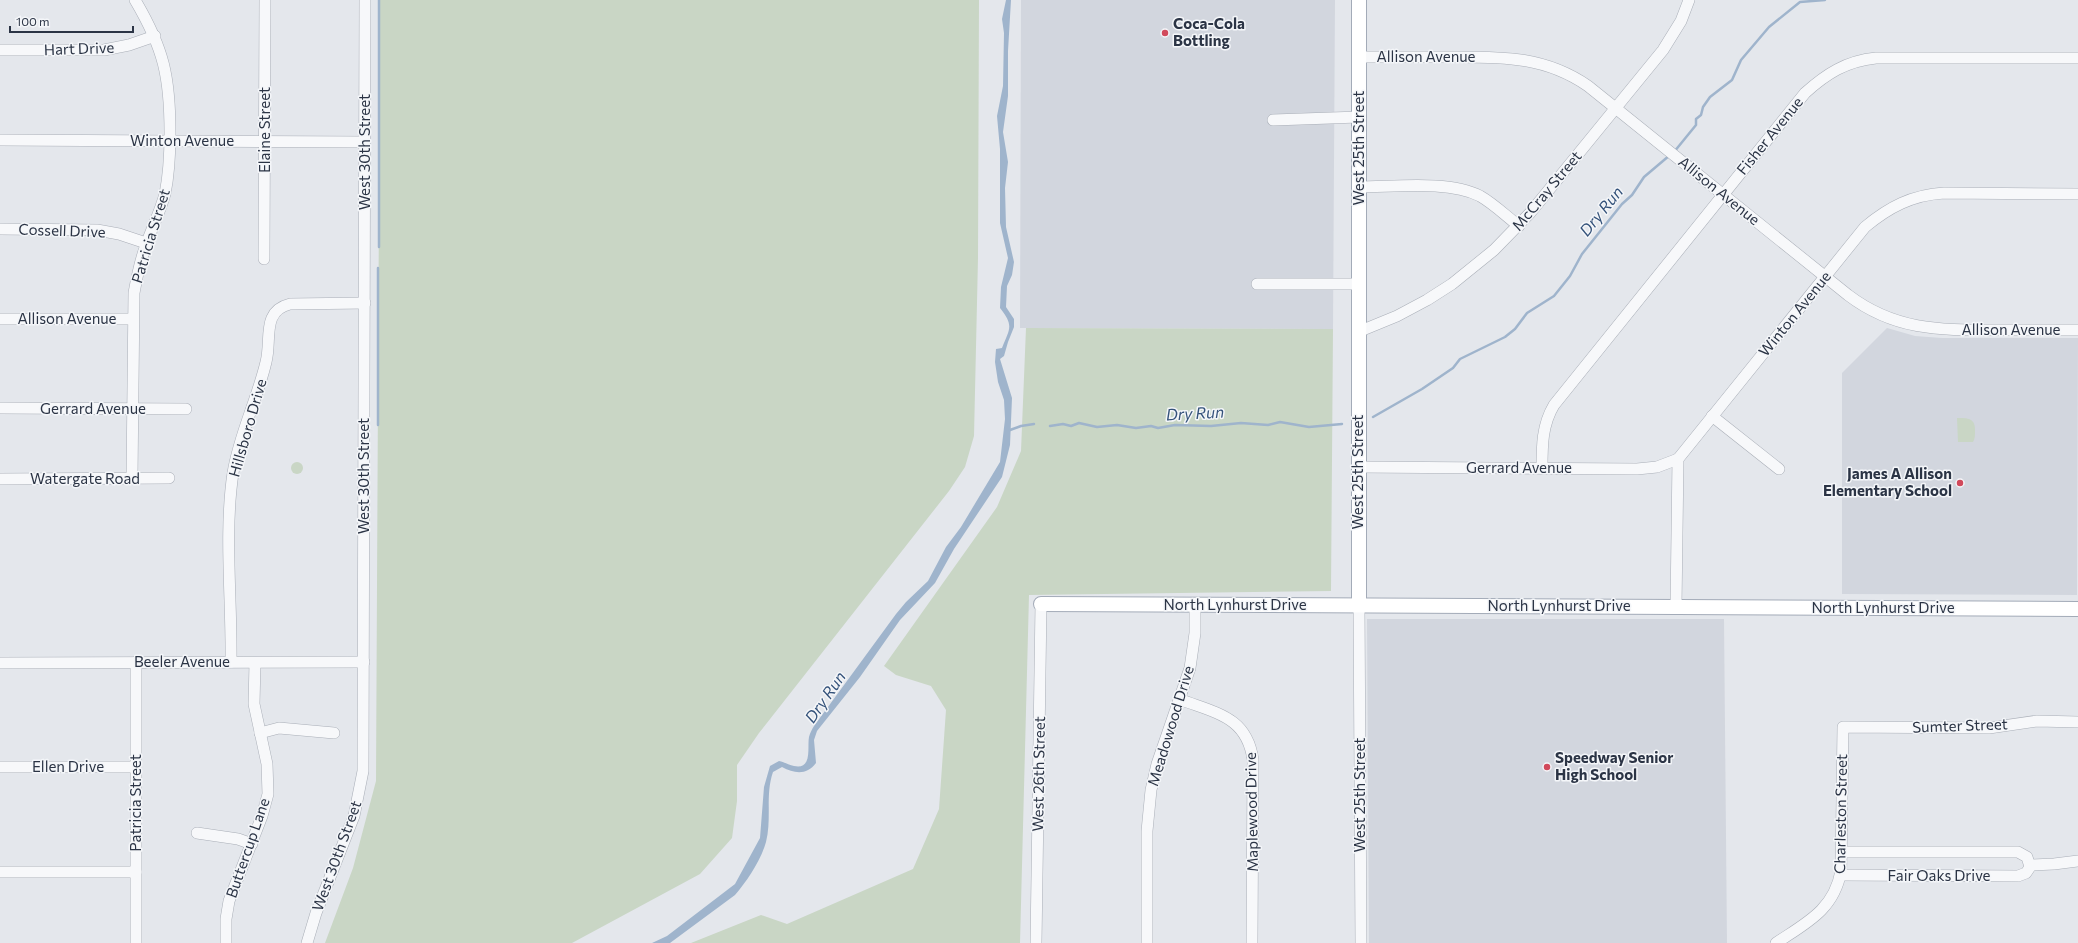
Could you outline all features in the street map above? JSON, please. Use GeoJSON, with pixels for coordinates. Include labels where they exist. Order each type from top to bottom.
{"type":"FeatureCollection","features":[{"type":"Feature","properties":{"kind":"main road","name":"West 25th Street"},"geometry":{"type":"LineString","coordinates":[[1359,0],[1359,605]]}},
{"type":"Feature","properties":{"kind":"main road","name":"North Lynhurst Drive"},"geometry":{"type":"LineString","coordinates":[[1041,604],[2078,609]]}},
{"type":"Feature","properties":{"kind":"street","name":"Patricia Street"},"geometry":{"type":"LineString","coordinates":[[132,478],[133,319],[136,281],[146,243],[157,219],[165,193],[170,141],[169,88],[163,58],[155,36],[135,0]]}},
{"type":"Feature","properties":{"kind":"street","name":"Elaine Street"},"geometry":{"type":"LineString","coordinates":[[264,259],[265,0]]}},
{"type":"Feature","properties":{"kind":"street","name":"West 30th Street"},"geometry":{"type":"LineString","coordinates":[[307,943],[316,913],[350,827],[359,798],[364,771],[365,0]]}},
{"type":"Feature","properties":{"kind":"street","name":"McCray Street"},"geometry":{"type":"LineString","coordinates":[[1358,332],[1403,312],[1446,288],[1485,258],[1519,226],[1670,41],[1681,21],[1689,0]]}},
{"type":"Feature","properties":{"kind":"street","name":"Hart Drive"},"geometry":{"type":"LineString","coordinates":[[0,50],[104,50],[129,46],[155,36]]}},
{"type":"Feature","properties":{"kind":"street","name":"Allison Avenue"},"geometry":{"type":"LineString","coordinates":[[1359,57],[1496,57],[1522,59],[1547,65],[1568,74],[1588,86],[1825,276],[1870,310],[1888,318],[1914,326],[1945,330],[2078,330]]}},
{"type":"Feature","properties":{"kind":"street","name":"Fisher Avenue"},"geometry":{"type":"LineString","coordinates":[[1542,468],[1543,437],[1545,426],[1554,405],[1805,93],[1822,78],[1846,65],[1868,59],[2078,58]]}},
{"type":"Feature","properties":{"kind":"street"},"geometry":{"type":"LineString","coordinates":[[1273,120],[1359,117]]}},
{"type":"Feature","properties":{"kind":"street","name":"Winton Avenue"},"geometry":{"type":"LineString","coordinates":[[0,140],[365,142]]}},
{"type":"Feature","properties":{"kind":"street"},"geometry":{"type":"LineString","coordinates":[[1359,187],[1442,187],[1461,189],[1486,200],[1519,226]]}},
{"type":"Feature","properties":{"kind":"street","name":"Winton Avenue"},"geometry":{"type":"LineString","coordinates":[[1678,459],[1825,276],[1871,222],[1887,210],[1909,200],[1944,193],[2078,194]]}},
{"type":"Feature","properties":{"kind":"street","name":"Cossell Drive"},"geometry":{"type":"LineString","coordinates":[[0,229],[97,230],[119,234],[146,243]]}},
{"type":"Feature","properties":{"kind":"street"},"geometry":{"type":"LineString","coordinates":[[1257,284],[1358,284]]}},
{"type":"Feature","properties":{"kind":"street","name":"Hillsboro Drive"},"geometry":{"type":"LineString","coordinates":[[231,662],[230,521],[233,473],[241,440],[266,364],[269,350],[268,328],[271,317],[280,308],[290,304],[365,303]]}},
{"type":"Feature","properties":{"kind":"street","name":"Allison Avenue"},"geometry":{"type":"LineString","coordinates":[[0,319],[133,319]]}},
{"type":"Feature","properties":{"kind":"street","name":"Gerrard Avenue"},"geometry":{"type":"LineString","coordinates":[[0,408],[186,409]]}},
{"type":"Feature","properties":{"kind":"street"},"geometry":{"type":"LineString","coordinates":[[1712,416],[1779,469]]}},
{"type":"Feature","properties":{"kind":"street"},"geometry":{"type":"LineString","coordinates":[[1676,607],[1678,459]]}},
{"type":"Feature","properties":{"kind":"street","name":"Gerrard Avenue"},"geometry":{"type":"LineString","coordinates":[[1358,467],[1641,469],[1657,467],[1678,459]]}},
{"type":"Feature","properties":{"kind":"street","name":"Watergate Road"},"geometry":{"type":"LineString","coordinates":[[0,479],[169,478]]}},
{"type":"Feature","properties":{"kind":"street","name":"West 26th Street"},"geometry":{"type":"LineString","coordinates":[[1036,943],[1041,604]]}},
{"type":"Feature","properties":{"kind":"street","name":"Meadowood Drive"},"geometry":{"type":"LineString","coordinates":[[1147,943],[1147,831],[1149,801],[1157,764],[1192,659],[1195,634],[1195,605]]}},
{"type":"Feature","properties":{"kind":"street","name":"West 25th Street"},"geometry":{"type":"LineString","coordinates":[[1359,605],[1361,943]]}},
{"type":"Feature","properties":{"kind":"street","name":"Beeler Avenue"},"geometry":{"type":"LineString","coordinates":[[0,662],[364,662]]}},
{"type":"Feature","properties":{"kind":"street","name":"Patricia Street"},"geometry":{"type":"LineString","coordinates":[[136,662],[136,943]]}},
{"type":"Feature","properties":{"kind":"street","name":"Buttercup Lane"},"geometry":{"type":"LineString","coordinates":[[226,943],[226,918],[229,901],[264,813],[268,794],[267,764],[254,704],[255,663]]}},
{"type":"Feature","properties":{"kind":"street","name":"Maplewood Drive"},"geometry":{"type":"LineString","coordinates":[[1179,700],[1234,722],[1247,737],[1252,748],[1252,943]]}},
{"type":"Feature","properties":{"kind":"street","name":"Sumter Street"},"geometry":{"type":"LineString","coordinates":[[1842,727],[1989,728],[2035,721],[2078,722]]}},
{"type":"Feature","properties":{"kind":"street","name":"Charleston Street"},"geometry":{"type":"LineString","coordinates":[[1776,943],[1824,909],[1834,893],[1840,875],[1842,852],[1842,727]]}},
{"type":"Feature","properties":{"kind":"street"},"geometry":{"type":"LineString","coordinates":[[260,733],[279,728],[334,733]]}},
{"type":"Feature","properties":{"kind":"street","name":"Ellen Drive"},"geometry":{"type":"LineString","coordinates":[[0,767],[136,767]]}},
{"type":"Feature","properties":{"kind":"street"},"geometry":{"type":"LineString","coordinates":[[197,833],[238,839],[252,844]]}},
{"type":"Feature","properties":{"kind":"street","name":"Fair Oaks Drive"},"geometry":{"type":"LineString","coordinates":[[1840,875],[2018,876],[2026,874],[2030,864],[2028,857],[2018,852],[1842,852]]}},
{"type":"Feature","properties":{"kind":"street"},"geometry":{"type":"LineString","coordinates":[[2030,864],[2054,864],[2078,861]]}},
{"type":"Feature","properties":{"kind":"street"},"geometry":{"type":"LineString","coordinates":[[0,872],[136,872]]}},
{"type":"Feature","properties":{"kind":"shaded area"},"geometry":{"type":"Polygon","coordinates":[[[1021,0],[1335,0],[1333,329],[1020,328],[1021,0]]]}},
{"type":"Feature","properties":{"kind":"shaded area","name":"James A Allison Elementary School"},"geometry":{"type":"Polygon","coordinates":[[[1887,328],[1915,336],[1942,338],[2078,338],[2077,595],[1842,594],[1842,373],[1887,328]]]}},
{"type":"Feature","properties":{"kind":"shaded area","name":"Speedway Senior High School"},"geometry":{"type":"Polygon","coordinates":[[[1367,619],[1724,619],[1727,943],[1369,943],[1367,619]]]}},
{"type":"Feature","properties":{"kind":"green space"},"geometry":{"type":"Polygon","coordinates":[[[380,0],[979,0],[978,258],[974,436],[965,467],[949,491],[759,733],[737,765],[737,801],[732,838],[700,874],[572,943],[325,943],[353,868],[376,781],[380,0]]]}},
{"type":"Feature","properties":{"kind":"green space"},"geometry":{"type":"Polygon","coordinates":[[[1026,328],[1333,329],[1331,591],[1029,595],[1020,943],[691,943],[761,915],[787,924],[913,869],[939,809],[946,710],[931,686],[896,675],[884,666],[997,507],[1021,451],[1026,328]]]}},
{"type":"Feature","properties":{"kind":"green space"},"geometry":{"type":"Polygon","coordinates":[[[1957,418],[1968,419],[1974,423],[1975,438],[1973,442],[1958,442],[1957,418]]]}},
{"type":"Feature","properties":{"kind":"green space"},"geometry":{"type":"Polygon","coordinates":[[[295,462],[299,462],[303,468],[299,474],[295,474],[291,470],[291,466],[295,462]]]}},
{"type":"Feature","properties":{"kind":"water","name":"Dry Run"},"geometry":{"type":"Polygon","coordinates":[[[1006,0],[1011,0],[1008,51],[1008,96],[1003,132],[1008,162],[1005,188],[1006,227],[1014,262],[1012,275],[1007,286],[1006,307],[1014,319],[1014,327],[1004,356],[1000,359],[1012,398],[1010,445],[1002,477],[954,549],[935,583],[900,620],[860,677],[817,731],[814,740],[816,763],[809,770],[805,771],[796,772],[782,767],[773,772],[769,789],[768,833],[764,849],[753,870],[735,895],[670,943],[652,943],[667,936],[735,884],[760,838],[764,787],[770,766],[779,761],[794,766],[804,765],[808,757],[809,737],[814,726],[896,614],[928,581],[946,547],[961,527],[1000,462],[1005,419],[1004,400],[998,382],[995,362],[996,349],[1002,348],[1009,331],[1009,323],[1000,308],[1001,287],[1008,258],[1000,223],[1000,149],[997,116],[1003,86],[1004,33],[1002,19],[1006,0]]]}},
{"type":"Feature","properties":{"kind":"waterway"},"geometry":{"type":"LineString","coordinates":[[379,0],[379,247]]}},
{"type":"Feature","properties":{"kind":"waterway","name":"Dry Run"},"geometry":{"type":"LineString","coordinates":[[1674,152],[1696,125],[1696,119],[1701,115],[1703,107],[1710,97],[1732,80],[1741,60],[1769,27],[1800,2],[1825,0]]}},
{"type":"Feature","properties":{"kind":"waterway","name":"Dry Run"},"geometry":{"type":"LineString","coordinates":[[1373,417],[1422,389],[1453,368],[1460,359],[1505,337],[1515,329],[1527,313],[1554,296],[1570,276],[1582,254],[1622,204],[1632,195],[1644,177],[1670,155]]}},
{"type":"Feature","properties":{"kind":"waterway"},"geometry":{"type":"LineString","coordinates":[[378,268],[378,425]]}},
{"type":"Feature","properties":{"kind":"waterway","name":"Dry Run"},"geometry":{"type":"LineString","coordinates":[[1050,426],[1063,424],[1071,426],[1079,423],[1097,427],[1117,425],[1136,428],[1151,426],[1158,428],[1175,425],[1211,426],[1241,423],[1268,425],[1280,422],[1309,427],[1342,424]]}},
{"type":"Feature","properties":{"kind":"waterway"},"geometry":{"type":"LineString","coordinates":[[1010,430],[1021,426],[1034,424]]}},
{"type":"Feature","properties":{"kind":"place","name":"Coca-Cola Bottling"},"geometry":{"type":"Point","coordinates":[1165,33]}},
{"type":"Feature","properties":{"kind":"place","name":"James A Allison Elementary School"},"geometry":{"type":"Point","coordinates":[1960,483]}},
{"type":"Feature","properties":{"kind":"place","name":"Speedway Senior High School"},"geometry":{"type":"Point","coordinates":[1547,767]}}]}
